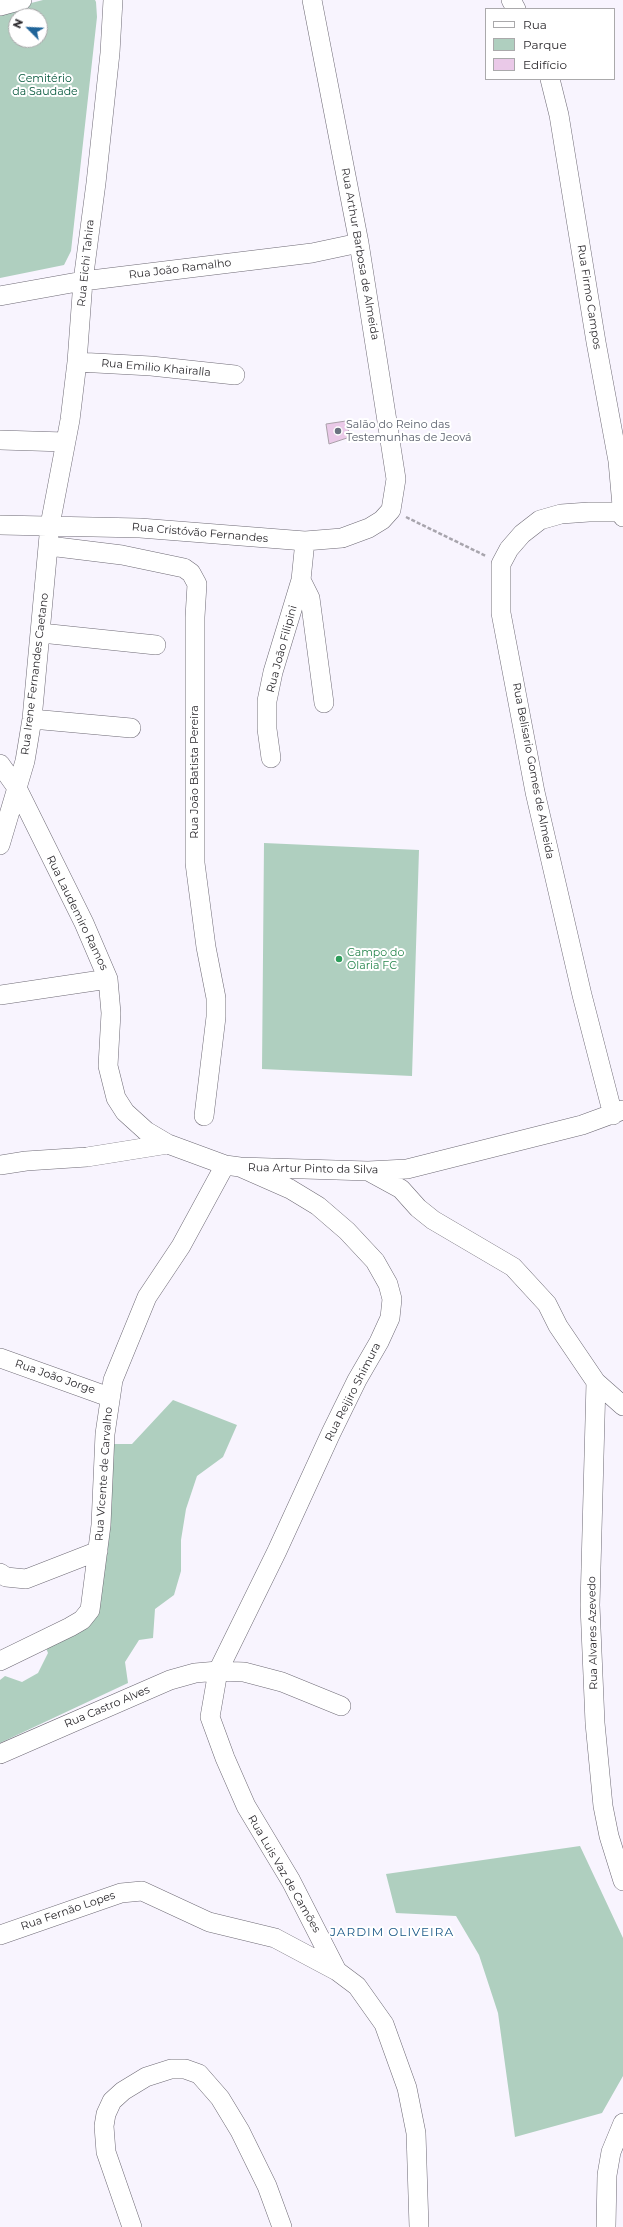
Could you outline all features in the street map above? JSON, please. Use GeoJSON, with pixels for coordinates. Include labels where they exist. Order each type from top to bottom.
{"type":"FeatureCollection","features":[{"type":"Feature","properties":{"kind":"street"},"geometry":{"type":"LineString","coordinates":[[0,6],[22,0]]}},
{"type":"Feature","properties":{"kind":"street","name":"Rua Eichi Tahira"},"geometry":{"type":"LineString","coordinates":[[50,525],[70,420],[77,362],[83,281],[98,168],[110,53],[113,0]]}},
{"type":"Feature","properties":{"kind":"street","name":"Rua Arthur Barbosa de Almeida"},"geometry":{"type":"LineString","coordinates":[[312,0],[359,243],[396,479],[391,510]]}},
{"type":"Feature","properties":{"kind":"street","name":"Rua Firmo Campos"},"geometry":{"type":"LineString","coordinates":[[550,80],[559,114],[596,342],[621,463],[623,514]]}},
{"type":"Feature","properties":{"kind":"street","name":"Rua João Ramalho"},"geometry":{"type":"LineString","coordinates":[[0,296],[83,281],[312,253],[359,243]]}},
{"type":"Feature","properties":{"kind":"street","name":"Rua Emilio Khairalla"},"geometry":{"type":"LineString","coordinates":[[77,362],[151,366],[235,375]]}},
{"type":"Feature","properties":{"kind":"street"},"geometry":{"type":"LineString","coordinates":[[0,440],[65,442]]}},
{"type":"Feature","properties":{"kind":"street","name":"Rua Cristóvão Fernandes"},"geometry":{"type":"LineString","coordinates":[[0,525],[140,528],[305,541],[342,538],[369,528],[382,520],[391,510]]}},
{"type":"Feature","properties":{"kind":"street","name":"Rua Belisario Gomes de Almeida"},"geometry":{"type":"LineString","coordinates":[[618,1113],[582,995],[534,785],[501,613],[501,564],[509,549],[522,534],[540,520],[560,514],[589,512],[623,514]]}},
{"type":"Feature","properties":{"kind":"street","name":"Rua Irene Fernandes Caetano"},"geometry":{"type":"LineString","coordinates":[[0,845],[25,761],[32,719],[42,633],[50,525]]}},
{"type":"Feature","properties":{"kind":"street","name":"Rua João Filipini"},"geometry":{"type":"LineString","coordinates":[[271,758],[267,729],[268,701],[273,672],[301,580],[305,541]]}},
{"type":"Feature","properties":{"kind":"street","name":"Rua João Batista Pereira"},"geometry":{"type":"LineString","coordinates":[[49,546],[122,555],[184,568],[191,572],[197,584],[195,617],[195,863],[206,947],[216,998],[216,1017],[204,1116]]}},
{"type":"Feature","properties":{"kind":"street"},"geometry":{"type":"LineString","coordinates":[[301,580],[310,598],[324,703]]}},
{"type":"Feature","properties":{"kind":"street"},"geometry":{"type":"LineString","coordinates":[[42,633],[156,644]]}},
{"type":"Feature","properties":{"kind":"street"},"geometry":{"type":"LineString","coordinates":[[32,719],[131,728]]}},
{"type":"Feature","properties":{"kind":"street","name":"Rua Laudemiro Ramos"},"geometry":{"type":"LineString","coordinates":[[0,764],[17,788],[84,923],[108,979],[111,1012],[108,1066],[116,1098],[125,1112],[146,1132],[168,1144]]}},
{"type":"Feature","properties":{"kind":"street"},"geometry":{"type":"LineString","coordinates":[[0,995],[108,979]]}},
{"type":"Feature","properties":{"kind":"street","name":"Rua Artur Pinto da Silva"},"geometry":{"type":"LineString","coordinates":[[0,1165],[26,1161],[87,1157],[168,1144],[233,1166],[368,1171],[407,1169],[435,1164],[618,1113]]}},
{"type":"Feature","properties":{"kind":"street","name":"Rua Vicente de Carvalho"},"geometry":{"type":"LineString","coordinates":[[0,1661],[70,1627],[88,1614],[93,1597],[98,1551],[109,1397],[121,1357],[147,1297],[233,1166]]}},
{"type":"Feature","properties":{"kind":"street","name":"Rua Reijiro Shimura"},"geometry":{"type":"LineString","coordinates":[[218,1671],[277,1551],[331,1433],[357,1380],[379,1342],[390,1318],[392,1300],[388,1284],[375,1261],[347,1231],[318,1206],[290,1189],[233,1166]]}},
{"type":"Feature","properties":{"kind":"street"},"geometry":{"type":"LineString","coordinates":[[368,1171],[401,1189],[418,1208],[433,1220],[513,1267],[547,1304],[558,1326],[596,1382],[623,1406]]}},
{"type":"Feature","properties":{"kind":"street","name":"Rua João Jorge"},"geometry":{"type":"LineString","coordinates":[[0,1358],[109,1397]]}},
{"type":"Feature","properties":{"kind":"street","name":"Rua Alvares Azevedo"},"geometry":{"type":"LineString","coordinates":[[596,1382],[590,1605],[595,1723],[603,1806],[616,1835],[623,1881]]}},
{"type":"Feature","properties":{"kind":"street"},"geometry":{"type":"LineString","coordinates":[[0,1573],[6,1578],[26,1579],[98,1551]]}},
{"type":"Feature","properties":{"kind":"street","name":"Rua Castro Alves"},"geometry":{"type":"LineString","coordinates":[[0,1754],[170,1680],[195,1674],[218,1671],[244,1672],[282,1682],[341,1706]]}},
{"type":"Feature","properties":{"kind":"street","name":"Rua Luis Vaz de Camões"},"geometry":{"type":"LineString","coordinates":[[218,1671],[210,1717],[225,1758],[246,1806],[291,1881],[337,1970],[357,1986],[384,2024],[407,2088],[416,2134],[419,2227]]}},
{"type":"Feature","properties":{"kind":"street","name":"Rua Fernão Lopes"},"geometry":{"type":"LineString","coordinates":[[0,1935],[121,1893],[142,1891],[209,1922],[275,1938],[337,1970]]}},
{"type":"Feature","properties":{"kind":"street"},"geometry":{"type":"LineString","coordinates":[[132,2227],[106,2152],[104,2126],[106,2114],[112,2101],[123,2091],[146,2078],[171,2069],[185,2069],[199,2074],[220,2098],[240,2131],[267,2186],[282,2227]]}},
{"type":"Feature","properties":{"kind":"street"},"geometry":{"type":"LineString","coordinates":[[606,2227],[611,2152],[623,2123]]}},
{"type":"Feature","properties":{"kind":"path"},"geometry":{"type":"LineString","coordinates":[[391,510],[501,564]]}},
{"type":"Feature","properties":{"kind":"green space","name":"Cemitério da Saudade"},"geometry":{"type":"Polygon","coordinates":[[[43,0],[95,0],[97,17],[71,251],[64,265],[0,278],[0,11],[8,9],[8,48],[48,48],[48,8],[12,8],[43,0]]]}},
{"type":"Feature","properties":{"kind":"green space","name":"Campo do Olaria FC"},"geometry":{"type":"Polygon","coordinates":[[[264,843],[419,850],[412,1076],[262,1069],[264,843]]]}},
{"type":"Feature","properties":{"kind":"green space"},"geometry":{"type":"Polygon","coordinates":[[[173,1400],[237,1425],[223,1457],[197,1476],[186,1509],[181,1540],[181,1571],[174,1595],[155,1609],[153,1638],[139,1640],[125,1662],[128,1683],[0,1743],[0,1680],[5,1676],[22,1682],[38,1673],[48,1653],[44,1643],[84,1620],[110,1444],[132,1444],[173,1400]]]}},
{"type":"Feature","properties":{"kind":"green space"},"geometry":{"type":"Polygon","coordinates":[[[580,1846],[623,1938],[623,2076],[602,2113],[515,2137],[498,2013],[479,1955],[456,1916],[396,1913],[386,1874],[580,1846]]]}},
{"type":"Feature","properties":{"kind":"building","name":"Salão do Reino das Testemunhas de Jeová"},"geometry":{"type":"Polygon","coordinates":[[[346,421],[350,437],[329,444],[326,424],[346,421]]]}},
{"type":"Feature","properties":{"kind":"place","name":"Salão do Reino das Testemunhas de Jeová"},"geometry":{"type":"Point","coordinates":[338,431]}},
{"type":"Feature","properties":{"kind":"place","name":"Campo do Olaria FC"},"geometry":{"type":"Point","coordinates":[339,959]}},
{"type":"Feature","properties":{"kind":"district","name":"JARDIM OLIVEIRA"},"geometry":{"type":"Point","coordinates":[392,1932]}}]}
